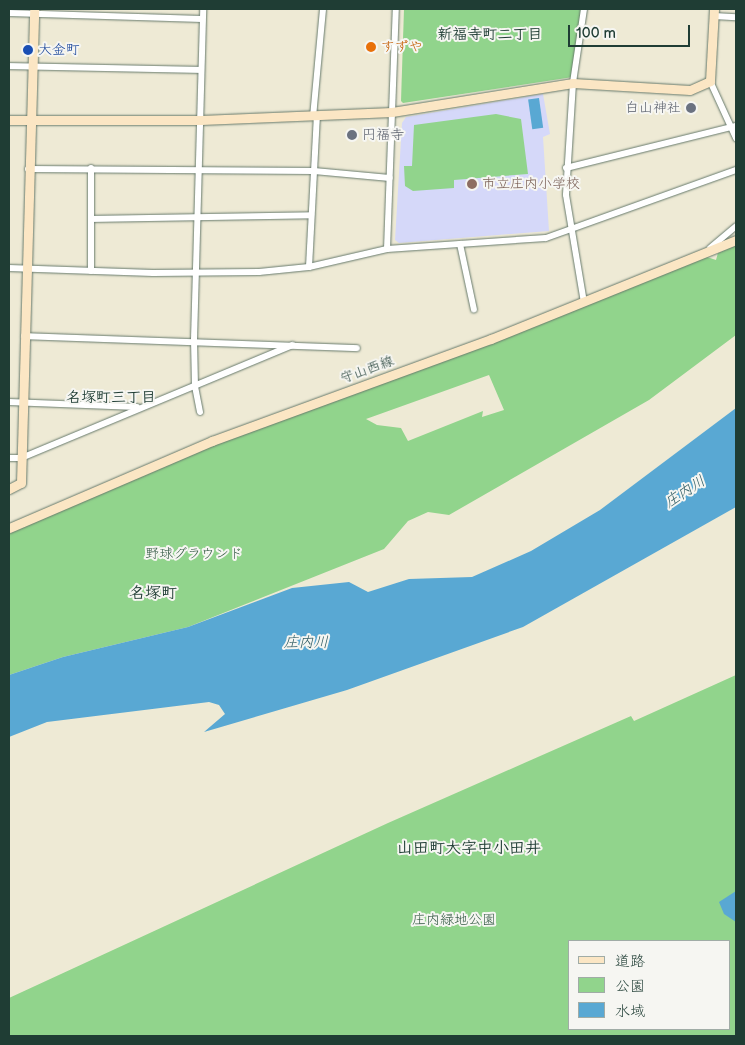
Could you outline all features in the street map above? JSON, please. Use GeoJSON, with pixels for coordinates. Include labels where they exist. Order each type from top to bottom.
{"type":"FeatureCollection","features":[{"type":"Feature","properties":{"kind":"street"},"geometry":{"type":"LineString","coordinates":[[200,412],[195,387],[194,340],[203,9]]}},
{"type":"Feature","properties":{"kind":"street"},"geometry":{"type":"LineString","coordinates":[[309,267],[315,117],[323,9]]}},
{"type":"Feature","properties":{"kind":"street"},"geometry":{"type":"LineString","coordinates":[[387,249],[396,9]]}},
{"type":"Feature","properties":{"kind":"street"},"geometry":{"type":"LineString","coordinates":[[584,9],[573,83],[566,168],[570,229],[584,302]]}},
{"type":"Feature","properties":{"kind":"street"},"geometry":{"type":"LineString","coordinates":[[9,13],[34,11],[202,19]]}},
{"type":"Feature","properties":{"kind":"street"},"geometry":{"type":"LineString","coordinates":[[9,489],[21,483],[25,270],[34,11]]}},
{"type":"Feature","properties":{"kind":"street"},"geometry":{"type":"LineString","coordinates":[[736,17],[714,12],[710,81],[736,138]]}},
{"type":"Feature","properties":{"kind":"street"},"geometry":{"type":"LineString","coordinates":[[9,66],[200,70]]}},
{"type":"Feature","properties":{"kind":"street"},"geometry":{"type":"LineString","coordinates":[[9,120],[201,120],[315,117],[392,112],[573,83],[690,90],[710,81]]}},
{"type":"Feature","properties":{"kind":"street"},"geometry":{"type":"LineString","coordinates":[[566,168],[733,128]]}},
{"type":"Feature","properties":{"kind":"street"},"geometry":{"type":"LineString","coordinates":[[91,168],[91,271]]}},
{"type":"Feature","properties":{"kind":"street"},"geometry":{"type":"LineString","coordinates":[[28,169],[314,171],[390,178]]}},
{"type":"Feature","properties":{"kind":"street"},"geometry":{"type":"LineString","coordinates":[[9,268],[25,270],[196,272],[309,267],[387,249],[546,238],[736,170]]}},
{"type":"Feature","properties":{"kind":"street"},"geometry":{"type":"LineString","coordinates":[[92,219],[311,215]]}},
{"type":"Feature","properties":{"kind":"street"},"geometry":{"type":"LineString","coordinates":[[701,255],[736,226]]}},
{"type":"Feature","properties":{"kind":"street","name":"守山西線"},"geometry":{"type":"LineString","coordinates":[[9,528],[212,441],[584,302],[736,240]]}},
{"type":"Feature","properties":{"kind":"street"},"geometry":{"type":"LineString","coordinates":[[460,244],[474,310]]}},
{"type":"Feature","properties":{"kind":"street"},"geometry":{"type":"LineString","coordinates":[[24,336],[194,340],[357,348]]}},
{"type":"Feature","properties":{"kind":"street"},"geometry":{"type":"LineString","coordinates":[[9,458],[22,458],[293,345]]}},
{"type":"Feature","properties":{"kind":"street"},"geometry":{"type":"LineString","coordinates":[[9,402],[140,408]]}},
{"type":"Feature","properties":{"kind":"shaded area","name":"市立庄内小学校"},"geometry":{"type":"Polygon","coordinates":[[[543,94],[550,134],[543,137],[549,231],[399,243],[395,240],[402,123],[406,117],[543,94]]]}},
{"type":"Feature","properties":{"kind":"green space"},"geometry":{"type":"Polygon","coordinates":[[[404,9],[581,9],[573,77],[403,103],[401,101],[404,9]]]}},
{"type":"Feature","properties":{"kind":"green space"},"geometry":{"type":"Polygon","coordinates":[[[496,114],[521,119],[528,174],[454,180],[454,188],[413,191],[405,186],[404,166],[412,166],[414,125],[496,114]]]}},
{"type":"Feature","properties":{"kind":"green space","name":"野球グラウンド"},"geometry":{"type":"Polygon","coordinates":[[[736,245],[736,335],[649,400],[449,515],[428,512],[408,521],[384,549],[188,627],[63,657],[9,675],[9,528],[177,456],[701,255],[716,260],[718,253],[736,245]],[[489,375],[366,419],[377,425],[401,428],[408,441],[483,411],[482,417],[504,410],[489,375]]]}},
{"type":"Feature","properties":{"kind":"green space","name":"庄内緑地公園"},"geometry":{"type":"Polygon","coordinates":[[[736,675],[736,1036],[9,1036],[9,998],[388,823],[631,716],[634,721],[736,675]]]}},
{"type":"Feature","properties":{"kind":"water"},"geometry":{"type":"Polygon","coordinates":[[[539,98],[543,128],[532,129],[528,100],[539,98]]]}},
{"type":"Feature","properties":{"kind":"water","name":"庄内川"},"geometry":{"type":"Polygon","coordinates":[[[736,408],[736,507],[523,627],[347,690],[204,732],[225,714],[219,705],[209,702],[47,722],[9,737],[9,675],[63,657],[188,627],[292,588],[349,582],[368,592],[409,579],[472,577],[531,551],[600,510],[736,408]]]}},
{"type":"Feature","properties":{"kind":"water"},"geometry":{"type":"Polygon","coordinates":[[[736,891],[736,922],[724,914],[719,902],[736,891]]]}},
{"type":"Feature","properties":{"kind":"place","name":"すずや"},"geometry":{"type":"Point","coordinates":[371,47]}},
{"type":"Feature","properties":{"kind":"place","name":"大金町"},"geometry":{"type":"Point","coordinates":[28,50]}},
{"type":"Feature","properties":{"kind":"place","name":"白山神社"},"geometry":{"type":"Point","coordinates":[691,108]}},
{"type":"Feature","properties":{"kind":"place","name":"円福寺"},"geometry":{"type":"Point","coordinates":[352,135]}},
{"type":"Feature","properties":{"kind":"place","name":"市立庄内小学校"},"geometry":{"type":"Point","coordinates":[472,184]}},
{"type":"Feature","properties":{"kind":"district","name":"新福寺町二丁目"},"geometry":{"type":"Point","coordinates":[490,35]}},
{"type":"Feature","properties":{"kind":"district","name":"名塚町三丁目"},"geometry":{"type":"Point","coordinates":[111,398]}},
{"type":"Feature","properties":{"kind":"district","name":"名塚町"},"geometry":{"type":"Point","coordinates":[153,594]}},
{"type":"Feature","properties":{"kind":"district","name":"山田町大字中小田井"},"geometry":{"type":"Point","coordinates":[469,849]}}]}
